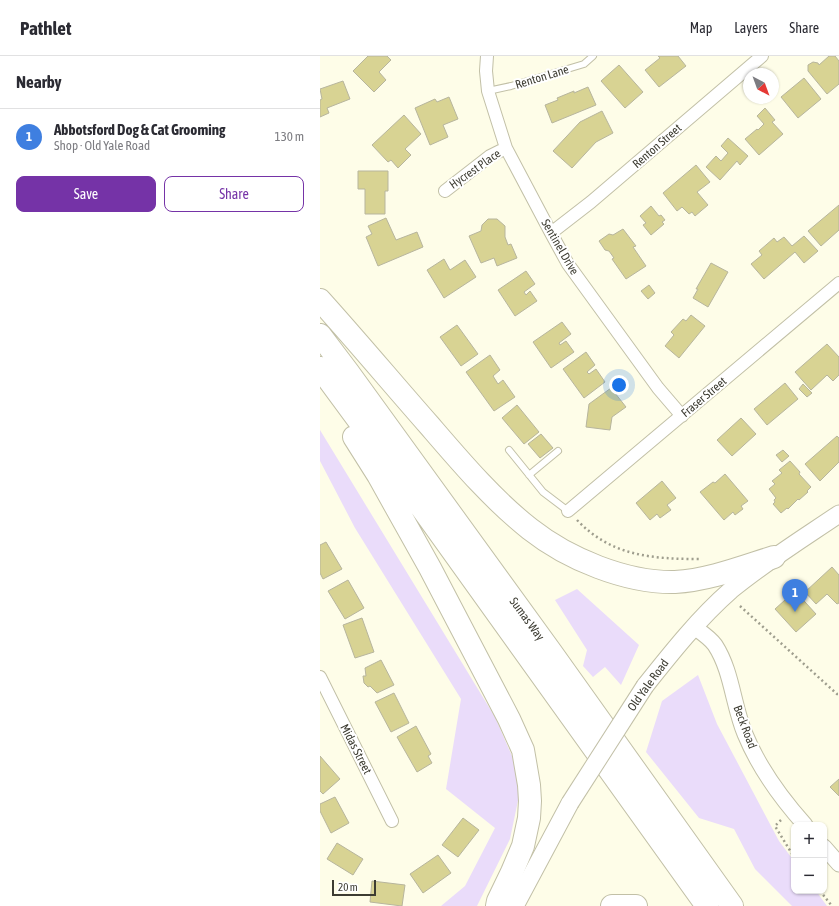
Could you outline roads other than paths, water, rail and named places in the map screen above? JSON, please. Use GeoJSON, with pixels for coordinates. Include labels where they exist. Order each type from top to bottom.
{"type":"FeatureCollection","features":[{"type":"Feature","properties":{"kind":"highway"},"geometry":{"type":"LineString","coordinates":[[320,300],[487,489],[530,529],[555,546],[594,565],[625,576],[674,582],[708,578],[774,557]]}},
{"type":"Feature","properties":{"kind":"highway","name":"Sumas Way"},"geometry":{"type":"LineString","coordinates":[[320,335],[546,646],[732,906]]}},
{"type":"Feature","properties":{"kind":"highway","name":"Sumas Way"},"geometry":{"type":"LineString","coordinates":[[320,368],[707,906]]}},
{"type":"Feature","properties":{"kind":"highway"},"geometry":{"type":"LineString","coordinates":[[320,389],[361,447],[378,475],[430,568],[510,718],[523,750],[529,785],[529,818],[523,846],[497,906]]}},
{"type":"Feature","properties":{"kind":"highway"},"geometry":{"type":"LineString","coordinates":[[612,906],[636,906]]}},
{"type":"Feature","properties":{"kind":"main road","name":"Old Yale Road"},"geometry":{"type":"LineString","coordinates":[[515,906],[570,803],[645,686],[669,655],[694,626],[732,590],[774,557],[839,514]]}},
{"type":"Feature","properties":{"kind":"street","name":"Sentinel Drive"},"geometry":{"type":"LineString","coordinates":[[487,56],[486,71],[488,91],[506,148],[551,233],[568,264],[658,388],[682,416]]}},
{"type":"Feature","properties":{"kind":"street","name":"Renton Street"},"geometry":{"type":"LineString","coordinates":[[551,233],[591,202],[762,56]]}},
{"type":"Feature","properties":{"kind":"street","name":"Hycrest Place"},"geometry":{"type":"LineString","coordinates":[[444,191],[490,156],[506,148]]}},
{"type":"Feature","properties":{"kind":"street","name":"Fraser Street"},"geometry":{"type":"LineString","coordinates":[[572,515],[682,416],[839,283]]}},
{"type":"Feature","properties":{"kind":"street","name":"Beck Road"},"geometry":{"type":"LineString","coordinates":[[694,626],[710,639],[718,652],[724,666],[745,733],[758,760],[773,786],[803,822]]}},
{"type":"Feature","properties":{"kind":"street","name":"Midas Street"},"geometry":{"type":"LineString","coordinates":[[320,678],[392,821]]}},
{"type":"Feature","properties":{"kind":"street"},"geometry":{"type":"LineString","coordinates":[[827,850],[839,864]]}},
{"type":"Feature","properties":{"kind":"lane","name":"Renton Lane"},"geometry":{"type":"LineString","coordinates":[[488,91],[511,86],[584,64],[593,56]]}},
{"type":"Feature","properties":{"kind":"lane"},"geometry":{"type":"LineString","coordinates":[[509,450],[543,492],[572,515]]}},
{"type":"Feature","properties":{"kind":"lane"},"geometry":{"type":"LineString","coordinates":[[529,475],[558,451]]}},
{"type":"Feature","properties":{"kind":"place","name":"Abbotsford Dog & Cat Grooming"},"geometry":{"type":"Point","coordinates":[795,612]}}]}
